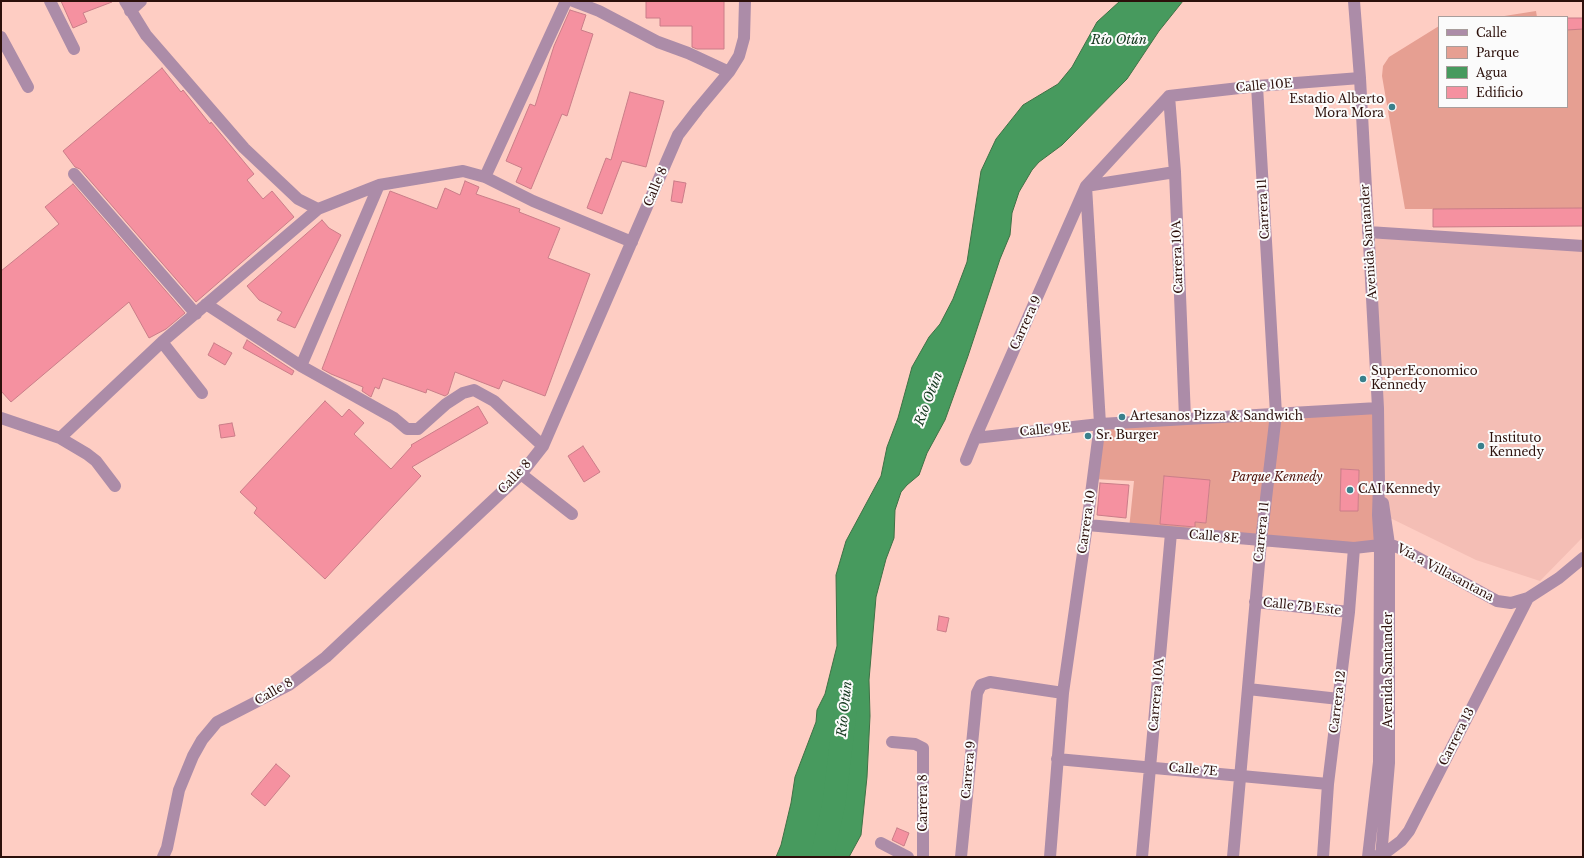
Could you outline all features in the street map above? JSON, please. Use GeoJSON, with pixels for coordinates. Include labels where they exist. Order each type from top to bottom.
{"type":"FeatureCollection","features":[{"type":"Feature","properties":{"kind":"street"},"geometry":{"type":"LineString","coordinates":[[50,1],[74,49]]}},
{"type":"Feature","properties":{"kind":"street"},"geometry":{"type":"LineString","coordinates":[[141,1],[128,6],[155,46],[244,148],[298,199],[318,209]]}},
{"type":"Feature","properties":{"kind":"street"},"geometry":{"type":"LineString","coordinates":[[485,177],[566,1]]}},
{"type":"Feature","properties":{"kind":"street"},"geometry":{"type":"LineString","coordinates":[[573,1],[599,11],[658,42],[688,53],[729,72]]}},
{"type":"Feature","properties":{"kind":"street","name":"Calle 8"},"geometry":{"type":"LineString","coordinates":[[163,857],[167,848],[179,790],[193,756],[202,740],[217,722],[289,685],[326,657],[521,474],[542,446],[678,135],[729,72],[739,56],[744,38],[745,1]]}},
{"type":"Feature","properties":{"kind":"street","name":"Avenida Santander"},"geometry":{"type":"LineString","coordinates":[[1354,1],[1374,321],[1378,408],[1378,515],[1385,544],[1389,763],[1381,857]]}},
{"type":"Feature","properties":{"kind":"street"},"geometry":{"type":"LineString","coordinates":[[1,38],[28,87]]}},
{"type":"Feature","properties":{"kind":"street","name":"Calle 10E"},"geometry":{"type":"LineString","coordinates":[[1169,96],[1257,86],[1360,78]]}},
{"type":"Feature","properties":{"kind":"street","name":"Carrera 11"},"geometry":{"type":"LineString","coordinates":[[1233,857],[1255,602],[1276,414],[1257,86]]}},
{"type":"Feature","properties":{"kind":"street","name":"Carrera 10A"},"geometry":{"type":"LineString","coordinates":[[1169,96],[1174,172],[1185,418]]}},
{"type":"Feature","properties":{"kind":"street","name":"Carrera 9"},"geometry":{"type":"LineString","coordinates":[[966,460],[1086,186],[1169,96]]}},
{"type":"Feature","properties":{"kind":"street"},"geometry":{"type":"LineString","coordinates":[[60,438],[162,342],[318,209],[380,185],[463,171],[485,177],[547,207],[632,242]]}},
{"type":"Feature","properties":{"kind":"street"},"geometry":{"type":"LineString","coordinates":[[1086,186],[1174,172]]}},
{"type":"Feature","properties":{"kind":"street"},"geometry":{"type":"LineString","coordinates":[[74,174],[196,314]]}},
{"type":"Feature","properties":{"kind":"street"},"geometry":{"type":"LineString","coordinates":[[302,366],[380,185]]}},
{"type":"Feature","properties":{"kind":"street","name":"Carrera 10"},"geometry":{"type":"LineString","coordinates":[[1050,857],[1063,693],[1100,424],[1086,186]]}},
{"type":"Feature","properties":{"kind":"street"},"geometry":{"type":"LineString","coordinates":[[1368,232],[1583,246]]}},
{"type":"Feature","properties":{"kind":"street"},"geometry":{"type":"LineString","coordinates":[[206,304],[302,366],[394,418],[407,429],[418,429],[446,404],[463,393],[474,390],[494,401],[542,446]]}},
{"type":"Feature","properties":{"kind":"street"},"geometry":{"type":"LineString","coordinates":[[162,342],[202,393]]}},
{"type":"Feature","properties":{"kind":"street","name":"Calle 9E"},"geometry":{"type":"LineString","coordinates":[[975,438],[1100,424],[1378,408]]}},
{"type":"Feature","properties":{"kind":"street"},"geometry":{"type":"LineString","coordinates":[[1,418],[60,438],[87,454],[96,461],[115,486]]}},
{"type":"Feature","properties":{"kind":"street"},"geometry":{"type":"LineString","coordinates":[[521,474],[572,514]]}},
{"type":"Feature","properties":{"kind":"street","name":"Calle 8E"},"geometry":{"type":"LineString","coordinates":[[1087,525],[1354,548],[1385,544]]}},
{"type":"Feature","properties":{"kind":"street","name":"Carrera 10A"},"geometry":{"type":"LineString","coordinates":[[1142,857],[1171,533]]}},
{"type":"Feature","properties":{"kind":"street","name":"Avenida Santander"},"geometry":{"type":"LineString","coordinates":[[1368,856],[1379,762],[1385,544]]}},
{"type":"Feature","properties":{"kind":"street","name":"Vía a Villasantana"},"geometry":{"type":"LineString","coordinates":[[1385,544],[1402,549],[1497,601],[1511,602],[1528,598],[1559,578],[1583,558]]}},
{"type":"Feature","properties":{"kind":"street","name":"Carrera 12"},"geometry":{"type":"LineString","coordinates":[[1322,857],[1328,784],[1349,612],[1354,548]]}},
{"type":"Feature","properties":{"kind":"street","name":"Carrera 13"},"geometry":{"type":"LineString","coordinates":[[1381,857],[1401,841],[1409,831],[1528,598]]}},
{"type":"Feature","properties":{"kind":"street","name":"Calle 7B Este"},"geometry":{"type":"LineString","coordinates":[[1255,602],[1349,612]]}},
{"type":"Feature","properties":{"kind":"street","name":"Carrera 9"},"geometry":{"type":"LineString","coordinates":[[962,857],[976,693],[981,684],[990,682],[1063,693]]}},
{"type":"Feature","properties":{"kind":"street"},"geometry":{"type":"LineString","coordinates":[[1248,689],[1338,699]]}},
{"type":"Feature","properties":{"kind":"street","name":"Carrera 8"},"geometry":{"type":"LineString","coordinates":[[892,742],[915,744],[923,748],[923,857]]}},
{"type":"Feature","properties":{"kind":"street","name":"Calle 7E"},"geometry":{"type":"LineString","coordinates":[[1057,759],[1150,766],[1328,784]]}},
{"type":"Feature","properties":{"kind":"street"},"geometry":{"type":"LineString","coordinates":[[881,843],[908,857]]}},
{"type":"Feature","properties":{"kind":"street"},"geometry":{"type":"LineString","coordinates":[[1368,856],[1381,857]]}},
{"type":"Feature","properties":{"kind":"shaded area","name":"Instituto Kennedy"},"geometry":{"type":"Polygon","coordinates":[[[1368,232],[1583,246],[1583,537],[1540,581],[1476,560],[1386,516],[1379,483],[1368,232]]]}},
{"type":"Feature","properties":{"kind":"green space"},"geometry":{"type":"Polygon","coordinates":[[[1536,11],[1537,16],[1504,16],[1536,11]]]}},
{"type":"Feature","properties":{"kind":"green space"},"geometry":{"type":"Polygon","coordinates":[[[1568,18],[1583,18],[1583,226],[1433,227],[1433,209],[1405,209],[1382,76],[1383,66],[1389,57],[1438,27],[1438,108],[1568,108],[1568,18]]]}},
{"type":"Feature","properties":{"kind":"green space","name":"Parque Kennedy"},"geometry":{"type":"Polygon","coordinates":[[[1378,408],[1380,545],[1129,529],[1134,481],[1093,479],[1100,424],[1378,408]],[[1342,469],[1340,511],[1358,511],[1359,470],[1342,469]],[[1164,476],[1160,524],[1195,527],[1195,522],[1206,523],[1210,481],[1164,476]]]}},
{"type":"Feature","properties":{"kind":"water","name":"Río Otún"},"geometry":{"type":"Polygon","coordinates":[[[1120,1],[1183,1],[1159,31],[1127,79],[1062,145],[1039,162],[1032,170],[1019,192],[1012,213],[1010,235],[1000,259],[945,420],[927,453],[919,475],[901,492],[895,510],[894,538],[886,559],[876,597],[869,680],[870,716],[867,777],[861,835],[849,857],[831,857],[843,801],[847,770],[848,749],[843,743],[836,751],[827,789],[824,812],[817,843],[816,857],[776,857],[781,845],[791,803],[795,777],[816,722],[817,710],[825,694],[837,646],[836,575],[846,541],[881,476],[887,447],[898,418],[912,367],[929,337],[940,324],[953,299],[967,262],[981,171],[996,139],[1023,105],[1058,84],[1072,67],[1097,22],[1120,1]]]}},
{"type":"Feature","properties":{"kind":"building"},"geometry":{"type":"Polygon","coordinates":[[[61,1],[112,2],[83,13],[87,22],[73,28],[61,1]]]}},
{"type":"Feature","properties":{"kind":"building"},"geometry":{"type":"Polygon","coordinates":[[[646,1],[724,1],[724,49],[697,49],[692,47],[692,26],[660,26],[660,18],[646,18],[646,1]]]}},
{"type":"Feature","properties":{"kind":"building"},"geometry":{"type":"Polygon","coordinates":[[[570,10],[586,15],[581,30],[593,34],[567,116],[562,114],[531,189],[516,182],[522,168],[506,161],[530,104],[535,106],[554,46],[570,10]]]}},
{"type":"Feature","properties":{"kind":"building"},"geometry":{"type":"Polygon","coordinates":[[[1568,18],[1583,18],[1583,29],[1568,30],[1568,18]]]}},
{"type":"Feature","properties":{"kind":"building"},"geometry":{"type":"Polygon","coordinates":[[[162,68],[181,92],[183,90],[210,124],[211,122],[254,174],[247,180],[263,199],[272,191],[294,217],[196,302],[80,169],[75,167],[63,151],[162,68]]]}},
{"type":"Feature","properties":{"kind":"building"},"geometry":{"type":"Polygon","coordinates":[[[630,92],[664,101],[646,167],[622,161],[602,214],[587,208],[606,158],[611,160],[630,92]]]}},
{"type":"Feature","properties":{"kind":"building"},"geometry":{"type":"Polygon","coordinates":[[[465,181],[479,187],[476,194],[520,209],[519,212],[560,228],[548,258],[590,274],[545,396],[503,380],[499,389],[455,372],[448,394],[445,396],[427,389],[426,393],[383,378],[379,389],[375,387],[371,397],[362,391],[363,387],[322,369],[390,191],[437,209],[445,188],[460,195],[465,181]]]}},
{"type":"Feature","properties":{"kind":"building"},"geometry":{"type":"Polygon","coordinates":[[[674,181],[686,183],[682,203],[671,201],[674,181]]]}},
{"type":"Feature","properties":{"kind":"building"},"geometry":{"type":"Polygon","coordinates":[[[73,184],[185,313],[166,329],[149,338],[129,302],[11,402],[1,391],[1,271],[59,224],[45,207],[73,184]]]}},
{"type":"Feature","properties":{"kind":"building"},"geometry":{"type":"Polygon","coordinates":[[[1583,208],[1583,226],[1433,227],[1433,209],[1583,208]]]}},
{"type":"Feature","properties":{"kind":"building"},"geometry":{"type":"Polygon","coordinates":[[[322,220],[329,228],[341,235],[295,328],[277,320],[282,312],[259,300],[247,286],[322,220]]]}},
{"type":"Feature","properties":{"kind":"building"},"geometry":{"type":"Polygon","coordinates":[[[247,340],[294,371],[292,375],[243,348],[247,340]]]}},
{"type":"Feature","properties":{"kind":"building"},"geometry":{"type":"Polygon","coordinates":[[[214,343],[232,353],[225,365],[208,355],[214,343]]]}},
{"type":"Feature","properties":{"kind":"building"},"geometry":{"type":"Polygon","coordinates":[[[325,401],[342,417],[349,409],[364,423],[354,434],[391,469],[412,446],[411,445],[478,406],[488,423],[412,467],[421,476],[325,579],[254,513],[257,508],[240,492],[325,401]]]}},
{"type":"Feature","properties":{"kind":"building"},"geometry":{"type":"Polygon","coordinates":[[[232,423],[235,436],[221,438],[219,425],[232,423]]]}},
{"type":"Feature","properties":{"kind":"building"},"geometry":{"type":"Polygon","coordinates":[[[583,446],[600,472],[584,482],[568,456],[583,446]]]}},
{"type":"Feature","properties":{"kind":"building","name":"CAI Kennedy"},"geometry":{"type":"Polygon","coordinates":[[[1341,469],[1359,470],[1358,511],[1340,511],[1341,469]]]}},
{"type":"Feature","properties":{"kind":"building"},"geometry":{"type":"Polygon","coordinates":[[[1164,476],[1210,480],[1206,523],[1195,522],[1195,527],[1160,524],[1164,476]]]}},
{"type":"Feature","properties":{"kind":"building"},"geometry":{"type":"Polygon","coordinates":[[[1100,483],[1129,485],[1126,518],[1097,515],[1100,483]]]}},
{"type":"Feature","properties":{"kind":"building"},"geometry":{"type":"Polygon","coordinates":[[[939,616],[949,618],[946,632],[937,630],[939,616]]]}},
{"type":"Feature","properties":{"kind":"building"},"geometry":{"type":"Polygon","coordinates":[[[276,764],[290,776],[265,806],[251,794],[276,764]]]}},
{"type":"Feature","properties":{"kind":"building"},"geometry":{"type":"Polygon","coordinates":[[[897,828],[909,833],[904,846],[892,840],[897,828]]]}},
{"type":"Feature","properties":{"kind":"waterway","name":"Río Otún"},"geometry":{"type":"LineString","coordinates":[[822,857],[834,803],[845,713]]}},
{"type":"Feature","properties":{"kind":"place","name":"Estadio Alberto Mora Mora"},"geometry":{"type":"Point","coordinates":[1392,107]}},
{"type":"Feature","properties":{"kind":"place","name":"SuperEconomico Kennedy"},"geometry":{"type":"Point","coordinates":[1363,379]}},
{"type":"Feature","properties":{"kind":"place","name":"Artesanos Pizza & Sandwich"},"geometry":{"type":"Point","coordinates":[1122,417]}},
{"type":"Feature","properties":{"kind":"place","name":"Sr. Burger"},"geometry":{"type":"Point","coordinates":[1088,436]}},
{"type":"Feature","properties":{"kind":"place","name":"Instituto Kennedy"},"geometry":{"type":"Point","coordinates":[1481,446]}},
{"type":"Feature","properties":{"kind":"place","name":"CAI Kennedy"},"geometry":{"type":"Point","coordinates":[1350,490]}}]}
